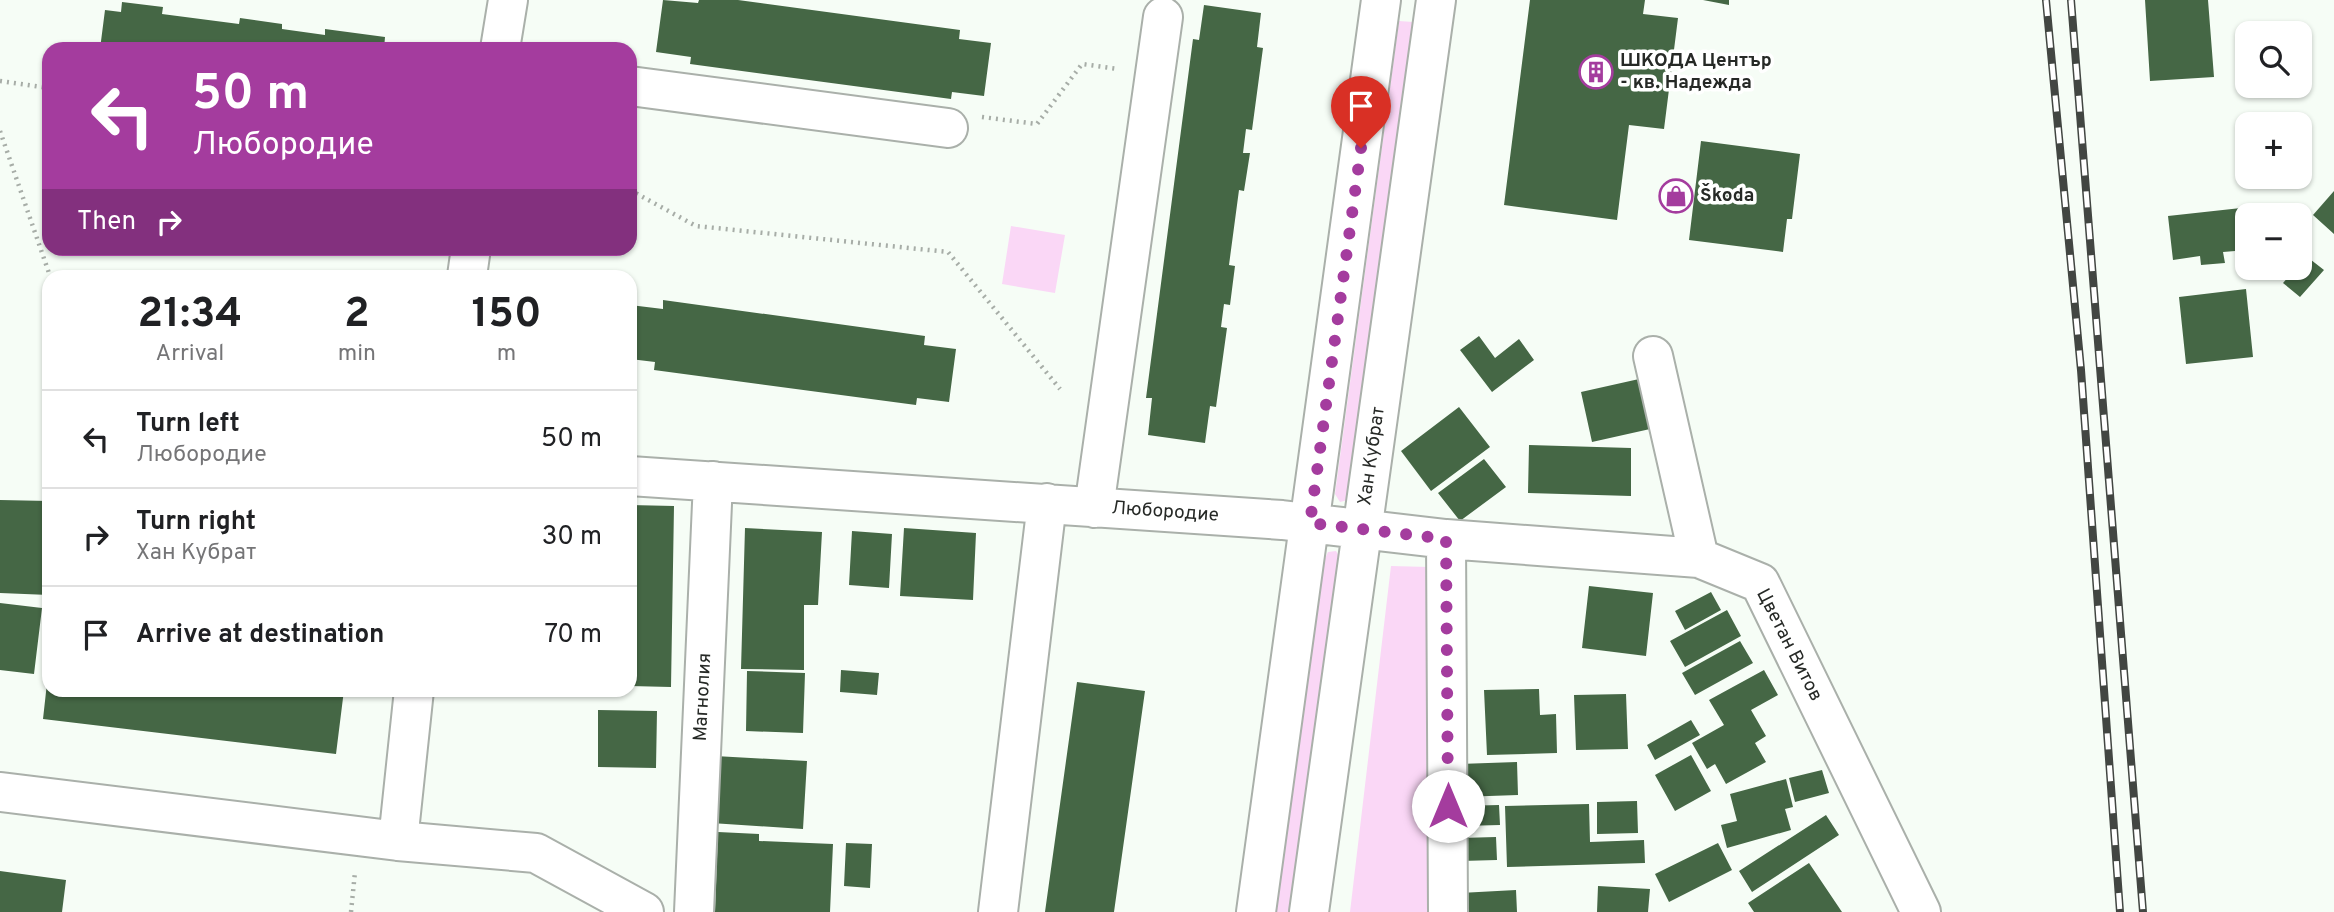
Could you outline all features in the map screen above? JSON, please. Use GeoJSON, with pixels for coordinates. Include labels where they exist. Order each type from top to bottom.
{"type":"FeatureCollection","features":[{"type":"Feature","properties":{"kind":"street"},"geometry":{"type":"LineString","coordinates":[[501,42],[508,0]]}},
{"type":"Feature","properties":{"kind":"street"},"geometry":{"type":"LineString","coordinates":[[1256,912],[1381,0]]}},
{"type":"Feature","properties":{"kind":"street","name":"Хан Кубрат"},"geometry":{"type":"LineString","coordinates":[[1310,912],[1436,0]]}},
{"type":"Feature","properties":{"kind":"street"},"geometry":{"type":"LineString","coordinates":[[1094,508],[1163,17]]}},
{"type":"Feature","properties":{"kind":"street"},"geometry":{"type":"LineString","coordinates":[[637,87],[948,128]]}},
{"type":"Feature","properties":{"kind":"street"},"geometry":{"type":"LineString","coordinates":[[1653,356],[1699,558]]}},
{"type":"Feature","properties":{"kind":"street","name":"Любородие"},"geometry":{"type":"LineString","coordinates":[[637,476],[1310,523],[1446,539],[1699,558]]}},
{"type":"Feature","properties":{"kind":"street","name":"Магнолия"},"geometry":{"type":"LineString","coordinates":[[694,912],[713,481]]}},
{"type":"Feature","properties":{"kind":"street"},"geometry":{"type":"LineString","coordinates":[[998,912],[1046,503]]}},
{"type":"Feature","properties":{"kind":"street"},"geometry":{"type":"LineString","coordinates":[[1446,539],[1448,912]]}},
{"type":"Feature","properties":{"kind":"street","name":"Цветан Витов"},"geometry":{"type":"LineString","coordinates":[[1699,558],[1760,583],[1921,912]]}},
{"type":"Feature","properties":{"kind":"street"},"geometry":{"type":"LineString","coordinates":[[398,841],[413,697]]}},
{"type":"Feature","properties":{"kind":"street"},"geometry":{"type":"LineString","coordinates":[[1,792],[398,841],[536,853],[644,912]]}},
{"type":"Feature","properties":{"kind":"path"},"geometry":{"type":"LineString","coordinates":[[948,128],[978,116],[1037,124],[1082,64],[1156,74]]}},
{"type":"Feature","properties":{"kind":"path"},"geometry":{"type":"LineString","coordinates":[[0,81],[42,87]]}},
{"type":"Feature","properties":{"kind":"path"},"geometry":{"type":"LineString","coordinates":[[0,131],[42,253]]}},
{"type":"Feature","properties":{"kind":"path"},"geometry":{"type":"LineString","coordinates":[[637,194],[696,226],[948,252],[1060,389]]}},
{"type":"Feature","properties":{"kind":"shaded area"},"geometry":{"type":"Polygon","coordinates":[[[1399,21],[1413,22],[1348,500],[1340,502],[1335,494],[1399,21]]]}},
{"type":"Feature","properties":{"kind":"shaded area"},"geometry":{"type":"Polygon","coordinates":[[[1011,226],[1065,235],[1055,293],[1002,284],[1011,226]]]}},
{"type":"Feature","properties":{"kind":"shaded area"},"geometry":{"type":"Polygon","coordinates":[[[1336,551],[1341,560],[1292,912],[1275,912],[1323,563],[1328,552],[1336,551]]]}},
{"type":"Feature","properties":{"kind":"shaded area"},"geometry":{"type":"Polygon","coordinates":[[[1391,566],[1429,567],[1433,912],[1350,912],[1391,566]]]}},
{"type":"Feature","properties":{"kind":"building"},"geometry":{"type":"Polygon","coordinates":[[[663,0],[698,3],[699,0],[738,0],[960,30],[959,39],[991,43],[984,96],[952,92],[951,99],[690,64],[691,57],[656,52],[663,0]]]}},
{"type":"Feature","properties":{"kind":"building","name":"ШКОДА Център - кв. Надежда"},"geometry":{"type":"Polygon","coordinates":[[[1530,0],[1645,0],[1643,14],[1678,18],[1664,129],[1629,125],[1617,220],[1504,205],[1530,0]]]}},
{"type":"Feature","properties":{"kind":"building","name":"ШКОДА Център - кв. Надежда"},"geometry":{"type":"Polygon","coordinates":[[[1703,0],[1729,0],[1729,5],[1703,0]]]}},
{"type":"Feature","properties":{"kind":"building"},"geometry":{"type":"Polygon","coordinates":[[[2145,0],[2208,0],[2214,77],[2150,81],[2145,0]]]}},
{"type":"Feature","properties":{"kind":"building"},"geometry":{"type":"Polygon","coordinates":[[[122,2],[163,7],[162,14],[239,24],[240,18],[282,24],[282,29],[325,35],[325,29],[385,37],[385,42],[101,42],[105,10],[121,12],[122,2]]]}},
{"type":"Feature","properties":{"kind":"building"},"geometry":{"type":"Polygon","coordinates":[[[1204,5],[1261,13],[1257,47],[1263,48],[1252,130],[1246,129],[1243,153],[1250,153],[1244,191],[1239,190],[1229,265],[1235,266],[1230,305],[1224,304],[1221,327],[1227,328],[1216,407],[1210,406],[1205,443],[1148,435],[1152,398],[1146,398],[1193,39],[1199,40],[1204,5]]]}},
{"type":"Feature","properties":{"kind":"building"},"geometry":{"type":"Polygon","coordinates":[[[1701,141],[1800,154],[1792,219],[1787,219],[1783,252],[1689,240],[1701,141]]]}},
{"type":"Feature","properties":{"kind":"building"},"geometry":{"type":"Polygon","coordinates":[[[2334,191],[2334,234],[2313,215],[2334,191]]]}},
{"type":"Feature","properties":{"kind":"building"},"geometry":{"type":"Polygon","coordinates":[[[2235,209],[2235,251],[2223,252],[2225,263],[2201,265],[2200,256],[2173,260],[2168,216],[2235,209]]]}},
{"type":"Feature","properties":{"kind":"building"},"geometry":{"type":"Polygon","coordinates":[[[2312,261],[2324,270],[2300,297],[2283,283],[2286,280],[2312,280],[2312,261]]]}},
{"type":"Feature","properties":{"kind":"building"},"geometry":{"type":"Polygon","coordinates":[[[2246,289],[2253,357],[2186,364],[2179,297],[2246,289]]]}},
{"type":"Feature","properties":{"kind":"building"},"geometry":{"type":"Polygon","coordinates":[[[663,300],[925,336],[924,345],[956,349],[949,402],[917,398],[916,405],[654,370],[655,362],[637,360],[637,306],[663,309],[663,300]]]}},
{"type":"Feature","properties":{"kind":"building"},"geometry":{"type":"Polygon","coordinates":[[[1479,336],[1495,358],[1519,339],[1534,360],[1492,392],[1460,350],[1479,336]]]}},
{"type":"Feature","properties":{"kind":"building"},"geometry":{"type":"Polygon","coordinates":[[[1648,377],[1659,427],[1592,442],[1581,392],[1648,377]]]}},
{"type":"Feature","properties":{"kind":"building"},"geometry":{"type":"Polygon","coordinates":[[[1459,407],[1490,447],[1431,491],[1401,451],[1459,407]]]}},
{"type":"Feature","properties":{"kind":"building"},"geometry":{"type":"Polygon","coordinates":[[[1529,445],[1631,448],[1631,496],[1528,493],[1529,445]]]}},
{"type":"Feature","properties":{"kind":"building"},"geometry":{"type":"Polygon","coordinates":[[[1484,459],[1506,487],[1460,521],[1438,493],[1484,459]]]}},
{"type":"Feature","properties":{"kind":"building"},"geometry":{"type":"Polygon","coordinates":[[[0,500],[42,501],[42,595],[0,593],[0,500]]]}},
{"type":"Feature","properties":{"kind":"building"},"geometry":{"type":"Polygon","coordinates":[[[637,505],[674,506],[671,687],[637,686],[637,505]]]}},
{"type":"Feature","properties":{"kind":"building"},"geometry":{"type":"Polygon","coordinates":[[[745,528],[822,532],[818,605],[804,605],[804,670],[741,669],[745,528]]]}},
{"type":"Feature","properties":{"kind":"building"},"geometry":{"type":"Polygon","coordinates":[[[904,528],[976,533],[973,600],[900,596],[904,528]]]}},
{"type":"Feature","properties":{"kind":"building"},"geometry":{"type":"Polygon","coordinates":[[[852,531],[892,534],[889,588],[849,585],[852,531]]]}},
{"type":"Feature","properties":{"kind":"building"},"geometry":{"type":"Polygon","coordinates":[[[1589,586],[1653,593],[1646,656],[1582,648],[1589,586]]]}},
{"type":"Feature","properties":{"kind":"building"},"geometry":{"type":"Polygon","coordinates":[[[1711,592],[1721,610],[1685,630],[1675,611],[1711,592]]]}},
{"type":"Feature","properties":{"kind":"building"},"geometry":{"type":"Polygon","coordinates":[[[0,603],[42,608],[34,674],[0,670],[0,603]]]}},
{"type":"Feature","properties":{"kind":"building"},"geometry":{"type":"Polygon","coordinates":[[[1727,610],[1741,636],[1685,667],[1670,641],[1727,610]]]}},
{"type":"Feature","properties":{"kind":"building"},"geometry":{"type":"Polygon","coordinates":[[[1740,641],[1753,663],[1695,695],[1682,673],[1740,641]]]}},
{"type":"Feature","properties":{"kind":"building"},"geometry":{"type":"Polygon","coordinates":[[[841,670],[879,673],[877,695],[840,692],[841,670]]]}},
{"type":"Feature","properties":{"kind":"building"},"geometry":{"type":"Polygon","coordinates":[[[1764,670],[1778,695],[1751,710],[1766,736],[1755,743],[1766,762],[1726,784],[1715,764],[1707,769],[1692,743],[1724,725],[1709,700],[1764,670]]]}},
{"type":"Feature","properties":{"kind":"building"},"geometry":{"type":"Polygon","coordinates":[[[747,671],[805,673],[803,733],[746,731],[747,671]]]}},
{"type":"Feature","properties":{"kind":"building"},"geometry":{"type":"Polygon","coordinates":[[[1077,682],[1145,691],[1114,912],[1045,912],[1077,682]]]}},
{"type":"Feature","properties":{"kind":"building"},"geometry":{"type":"Polygon","coordinates":[[[1539,689],[1540,715],[1556,714],[1557,753],[1487,755],[1484,690],[1539,689]]]}},
{"type":"Feature","properties":{"kind":"building"},"geometry":{"type":"Polygon","coordinates":[[[1626,694],[1628,749],[1576,750],[1574,695],[1626,694]]]}},
{"type":"Feature","properties":{"kind":"building"},"geometry":{"type":"Polygon","coordinates":[[[45,697],[343,697],[336,754],[43,719],[45,697]]]}},
{"type":"Feature","properties":{"kind":"building"},"geometry":{"type":"Polygon","coordinates":[[[598,710],[657,711],[656,768],[598,767],[598,710]]]}},
{"type":"Feature","properties":{"kind":"building"},"geometry":{"type":"Polygon","coordinates":[[[1691,720],[1700,735],[1655,760],[1647,745],[1691,720]]]}},
{"type":"Feature","properties":{"kind":"building"},"geometry":{"type":"Polygon","coordinates":[[[1691,755],[1711,791],[1675,811],[1655,775],[1691,755]]]}},
{"type":"Feature","properties":{"kind":"building"},"geometry":{"type":"Polygon","coordinates":[[[715,756],[807,761],[803,829],[711,823],[715,756]]]}},
{"type":"Feature","properties":{"kind":"building"},"geometry":{"type":"Polygon","coordinates":[[[1517,762],[1518,795],[1460,797],[1459,764],[1517,762]]]}},
{"type":"Feature","properties":{"kind":"building"},"geometry":{"type":"Polygon","coordinates":[[[1822,770],[1829,793],[1795,802],[1789,778],[1822,770]]]}},
{"type":"Feature","properties":{"kind":"building"},"geometry":{"type":"Polygon","coordinates":[[[1786,779],[1793,807],[1785,809],[1791,830],[1727,848],[1721,825],[1737,821],[1730,794],[1786,779]]]}},
{"type":"Feature","properties":{"kind":"building"},"geometry":{"type":"Polygon","coordinates":[[[1637,801],[1638,833],[1597,834],[1597,802],[1637,801]]]}},
{"type":"Feature","properties":{"kind":"building"},"geometry":{"type":"Polygon","coordinates":[[[1589,804],[1590,842],[1644,840],[1645,863],[1507,867],[1505,806],[1589,804]]]}},
{"type":"Feature","properties":{"kind":"building"},"geometry":{"type":"Polygon","coordinates":[[[1499,805],[1500,825],[1462,826],[1461,806],[1499,805]]]}},
{"type":"Feature","properties":{"kind":"building"},"geometry":{"type":"Polygon","coordinates":[[[1826,815],[1839,835],[1752,892],[1739,871],[1826,815]]]}},
{"type":"Feature","properties":{"kind":"building"},"geometry":{"type":"Polygon","coordinates":[[[718,832],[759,834],[759,841],[833,844],[830,912],[715,912],[718,832]]]}},
{"type":"Feature","properties":{"kind":"building"},"geometry":{"type":"Polygon","coordinates":[[[1496,837],[1497,860],[1461,861],[1460,838],[1496,837]]]}},
{"type":"Feature","properties":{"kind":"building"},"geometry":{"type":"Polygon","coordinates":[[[846,843],[872,844],[870,888],[844,886],[846,843]]]}},
{"type":"Feature","properties":{"kind":"building"},"geometry":{"type":"Polygon","coordinates":[[[1718,843],[1732,870],[1669,902],[1655,874],[1718,843]]]}},
{"type":"Feature","properties":{"kind":"building"},"geometry":{"type":"Polygon","coordinates":[[[1809,863],[1842,912],[1754,912],[1748,903],[1809,863]]]}},
{"type":"Feature","properties":{"kind":"building"},"geometry":{"type":"Polygon","coordinates":[[[0,871],[66,880],[62,912],[0,912],[0,871]]]}},
{"type":"Feature","properties":{"kind":"building"},"geometry":{"type":"Polygon","coordinates":[[[1598,886],[1650,889],[1648,912],[1597,912],[1598,886]]]}},
{"type":"Feature","properties":{"kind":"building"},"geometry":{"type":"Polygon","coordinates":[[[1516,890],[1517,912],[1461,912],[1460,893],[1516,890]]]}},
{"type":"Feature","properties":{"kind":"railway"},"geometry":{"type":"LineString","coordinates":[[2046,0],[2081,370],[2120,912]]}},
{"type":"Feature","properties":{"kind":"railway"},"geometry":{"type":"LineString","coordinates":[[2071,0],[2143,912]]}},
{"type":"Feature","properties":{"kind":"place","name":"ШКОДА Център - кв. Надежда"},"geometry":{"type":"Point","coordinates":[1596,72]}},
{"type":"Feature","properties":{"kind":"place","name":"Škoda"},"geometry":{"type":"Point","coordinates":[1676,196]}},
{"type":"Feature","properties":{"kind":"route"},"geometry":{"type":"LineString","coordinates":[[1361,148],[1310,523],[1446,539],[1448,806]]}}]}
